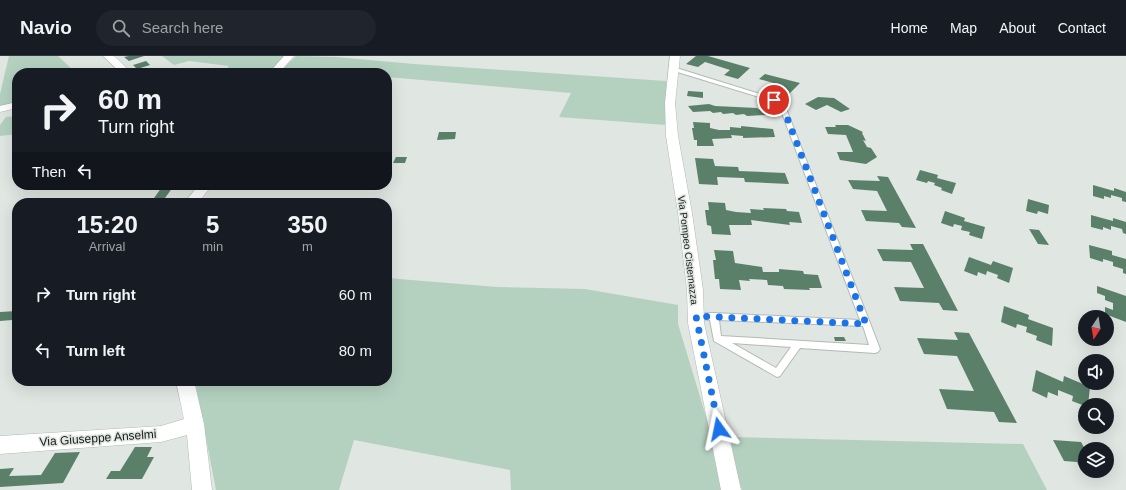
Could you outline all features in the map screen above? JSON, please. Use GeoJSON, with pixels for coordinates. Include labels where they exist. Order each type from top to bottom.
{"type":"FeatureCollection","features":[{"type":"Feature","properties":{"kind":"street"},"geometry":{"type":"LineString","coordinates":[[108,56],[121,68]]}},
{"type":"Feature","properties":{"kind":"street"},"geometry":{"type":"LineString","coordinates":[[278,68],[289,56]]}},
{"type":"Feature","properties":{"kind":"street","name":"Via Pompeo Cisternazza"},"geometry":{"type":"LineString","coordinates":[[674,62],[670,103],[672,136],[685,213],[695,290],[696,316],[731,490]]}},
{"type":"Feature","properties":{"kind":"street"},"geometry":{"type":"LineString","coordinates":[[0,110],[12,106]]}},
{"type":"Feature","properties":{"kind":"street"},"geometry":{"type":"LineString","coordinates":[[196,198],[202,190]]}},
{"type":"Feature","properties":{"kind":"street"},"geometry":{"type":"LineString","coordinates":[[186,386],[195,424],[202,490]]}},
{"type":"Feature","properties":{"kind":"street","name":"Via Giuseppe Anselmi"},"geometry":{"type":"LineString","coordinates":[[0,445],[161,434],[195,424]]}},
{"type":"Feature","properties":{"kind":"lane"},"geometry":{"type":"LineString","coordinates":[[674,62],[774,100],[783,107],[875,349],[717,339]]}},
{"type":"Feature","properties":{"kind":"lane"},"geometry":{"type":"LineString","coordinates":[[696,316],[866,324]]}},
{"type":"Feature","properties":{"kind":"lane"},"geometry":{"type":"LineString","coordinates":[[714,316],[717,339]]}},
{"type":"Feature","properties":{"kind":"lane"},"geometry":{"type":"LineString","coordinates":[[717,339],[777,373],[798,344]]}},
{"type":"Feature","properties":{"kind":"green space"},"geometry":{"type":"Polygon","coordinates":[[[9,56],[58,56],[71,68],[12,68],[12,103],[0,106],[0,94],[9,56]]]}},
{"type":"Feature","properties":{"kind":"green space"},"geometry":{"type":"Polygon","coordinates":[[[162,56],[284,56],[281,62],[274,68],[227,68],[229,66],[189,61],[174,65],[162,56]]]}},
{"type":"Feature","properties":{"kind":"green space"},"geometry":{"type":"Polygon","coordinates":[[[296,56],[336,57],[414,64],[666,81],[666,125],[559,117],[571,93],[392,77],[392,68],[283,68],[296,56]]]}},
{"type":"Feature","properties":{"kind":"green space"},"geometry":{"type":"Polygon","coordinates":[[[12,116],[12,135],[0,136],[0,125],[6,117],[12,116]]]}},
{"type":"Feature","properties":{"kind":"green space"},"geometry":{"type":"Polygon","coordinates":[[[392,278],[497,287],[585,289],[678,305],[678,324],[711,433],[721,490],[511,490],[510,470],[354,440],[339,490],[216,490],[196,386],[392,386],[392,278]]]}},
{"type":"Feature","properties":{"kind":"green space"},"geometry":{"type":"Polygon","coordinates":[[[730,437],[1023,444],[1047,490],[742,490],[737,475],[730,437]]]}},
{"type":"Feature","properties":{"kind":"building"},"geometry":{"type":"Polygon","coordinates":[[[144,56],[129,61],[124,57],[144,56]]]}},
{"type":"Feature","properties":{"kind":"building"},"geometry":{"type":"Polygon","coordinates":[[[696,56],[708,56],[750,68],[738,79],[724,75],[730,70],[705,62],[698,67],[686,64],[696,56]]]}},
{"type":"Feature","properties":{"kind":"building"},"geometry":{"type":"Polygon","coordinates":[[[146,61],[150,65],[136,68],[133,65],[146,61]]]}},
{"type":"Feature","properties":{"kind":"building"},"geometry":{"type":"Polygon","coordinates":[[[765,74],[800,83],[788,95],[774,91],[780,85],[759,79],[765,74]]]}},
{"type":"Feature","properties":{"kind":"building"},"geometry":{"type":"Polygon","coordinates":[[[688,91],[703,92],[703,98],[687,96],[688,91]]]}},
{"type":"Feature","properties":{"kind":"building"},"geometry":{"type":"Polygon","coordinates":[[[818,97],[834,98],[850,109],[841,112],[827,105],[816,110],[805,104],[818,97]]]}},
{"type":"Feature","properties":{"kind":"building"},"geometry":{"type":"Polygon","coordinates":[[[709,104],[715,106],[757,108],[766,115],[747,116],[744,114],[736,115],[733,113],[713,113],[710,111],[693,112],[688,106],[709,104]]]}},
{"type":"Feature","properties":{"kind":"building"},"geometry":{"type":"Polygon","coordinates":[[[693,122],[710,123],[710,128],[719,130],[730,130],[730,127],[741,128],[741,126],[773,129],[775,137],[743,138],[743,136],[731,135],[732,138],[712,139],[714,146],[697,146],[697,140],[694,140],[692,128],[694,128],[693,122]]]}},
{"type":"Feature","properties":{"kind":"building"},"geometry":{"type":"Polygon","coordinates":[[[835,125],[848,125],[863,132],[862,133],[866,141],[863,140],[867,147],[871,148],[877,157],[866,164],[840,160],[837,152],[853,152],[846,135],[828,134],[825,127],[836,127],[835,125]]]}},
{"type":"Feature","properties":{"kind":"building"},"geometry":{"type":"Polygon","coordinates":[[[439,132],[456,132],[455,139],[437,140],[439,132]]]}},
{"type":"Feature","properties":{"kind":"building"},"geometry":{"type":"Polygon","coordinates":[[[396,157],[407,157],[405,163],[393,163],[396,157]]]}},
{"type":"Feature","properties":{"kind":"building"},"geometry":{"type":"Polygon","coordinates":[[[695,158],[713,159],[715,166],[738,167],[739,171],[785,173],[789,184],[745,182],[744,178],[717,177],[718,185],[699,184],[695,158]]]}},
{"type":"Feature","properties":{"kind":"building"},"geometry":{"type":"Polygon","coordinates":[[[920,170],[938,175],[937,178],[956,183],[952,194],[941,190],[942,188],[934,185],[935,183],[928,181],[927,183],[916,180],[920,170]]]}},
{"type":"Feature","properties":{"kind":"building"},"geometry":{"type":"Polygon","coordinates":[[[877,176],[888,177],[916,228],[902,227],[899,223],[866,221],[861,210],[887,211],[877,191],[853,189],[848,180],[880,181],[877,176]]]}},
{"type":"Feature","properties":{"kind":"building"},"geometry":{"type":"Polygon","coordinates":[[[1093,185],[1114,191],[1114,188],[1126,192],[1126,202],[1122,201],[1122,198],[1111,195],[1111,198],[1104,196],[1104,199],[1093,196],[1093,185]]]}},
{"type":"Feature","properties":{"kind":"building"},"geometry":{"type":"Polygon","coordinates":[[[160,190],[171,190],[165,198],[154,198],[160,190]]]}},
{"type":"Feature","properties":{"kind":"building"},"geometry":{"type":"Polygon","coordinates":[[[1028,199],[1049,205],[1048,214],[1038,211],[1037,214],[1026,211],[1028,199]]]}},
{"type":"Feature","properties":{"kind":"building"},"geometry":{"type":"Polygon","coordinates":[[[708,202],[725,203],[726,210],[736,212],[751,213],[750,209],[764,210],[763,208],[786,209],[787,211],[799,212],[802,223],[789,222],[790,225],[751,220],[752,225],[729,225],[731,235],[712,234],[711,226],[707,225],[705,210],[709,210],[708,202]]]}},
{"type":"Feature","properties":{"kind":"building"},"geometry":{"type":"Polygon","coordinates":[[[945,211],[965,218],[964,221],[985,227],[982,239],[969,235],[970,232],[961,230],[962,226],[954,224],[953,227],[941,223],[945,211]]]}},
{"type":"Feature","properties":{"kind":"building"},"geometry":{"type":"Polygon","coordinates":[[[1091,215],[1113,221],[1113,218],[1126,222],[1126,234],[1123,233],[1122,229],[1111,226],[1111,230],[1103,227],[1103,230],[1091,227],[1091,215]]]}},
{"type":"Feature","properties":{"kind":"building"},"geometry":{"type":"Polygon","coordinates":[[[1029,229],[1039,230],[1049,245],[1038,244],[1029,229]]]}},
{"type":"Feature","properties":{"kind":"building"},"geometry":{"type":"Polygon","coordinates":[[[910,244],[923,244],[958,311],[943,310],[939,303],[900,301],[894,287],[924,288],[911,262],[883,261],[877,249],[913,250],[910,244]]]}},
{"type":"Feature","properties":{"kind":"building"},"geometry":{"type":"Polygon","coordinates":[[[1089,245],[1112,251],[1112,255],[1126,259],[1126,274],[1123,273],[1123,269],[1113,266],[1113,262],[1103,259],[1103,262],[1090,258],[1089,245]]]}},
{"type":"Feature","properties":{"kind":"building"},"geometry":{"type":"Polygon","coordinates":[[[714,250],[733,251],[735,263],[762,267],[763,272],[779,272],[779,269],[803,271],[804,274],[818,275],[822,288],[809,288],[810,290],[784,289],[783,286],[768,285],[767,280],[749,279],[750,281],[739,280],[741,290],[720,289],[719,279],[715,279],[713,260],[716,260],[714,250]]]}},
{"type":"Feature","properties":{"kind":"building"},"geometry":{"type":"Polygon","coordinates":[[[969,257],[991,265],[993,261],[1013,268],[1009,283],[997,278],[998,275],[987,271],[986,275],[978,272],[977,276],[964,271],[969,257]]]}},
{"type":"Feature","properties":{"kind":"building"},"geometry":{"type":"Polygon","coordinates":[[[1097,286],[1126,296],[1126,322],[1114,317],[1113,303],[1105,300],[1105,296],[1097,293],[1097,286]]]}},
{"type":"Feature","properties":{"kind":"building"},"geometry":{"type":"Polygon","coordinates":[[[1004,306],[1029,315],[1028,319],[1053,328],[1052,346],[1036,340],[1037,336],[1026,332],[1027,327],[1017,324],[1016,328],[1001,322],[1004,306]]]}},
{"type":"Feature","properties":{"kind":"building"},"geometry":{"type":"Polygon","coordinates":[[[1105,307],[1113,310],[1105,310],[1105,307]]]}},
{"type":"Feature","properties":{"kind":"building"},"geometry":{"type":"Polygon","coordinates":[[[12,311],[12,320],[0,321],[0,312],[12,311]]]}},
{"type":"Feature","properties":{"kind":"building"},"geometry":{"type":"Polygon","coordinates":[[[954,332],[969,333],[1017,423],[999,422],[994,412],[947,409],[939,389],[974,391],[957,356],[924,354],[917,338],[958,340],[954,332]]]}},
{"type":"Feature","properties":{"kind":"building"},"geometry":{"type":"Polygon","coordinates":[[[834,337],[844,337],[846,341],[835,341],[834,337]]]}},
{"type":"Feature","properties":{"kind":"building"},"geometry":{"type":"Polygon","coordinates":[[[1036,370],[1063,382],[1064,376],[1078,382],[1078,390],[1090,390],[1089,398],[1078,398],[1078,403],[1072,401],[1073,396],[1058,390],[1058,396],[1048,392],[1047,398],[1032,391],[1036,370]]]}},
{"type":"Feature","properties":{"kind":"building"},"geometry":{"type":"Polygon","coordinates":[[[1053,440],[1081,442],[1078,442],[1078,464],[1077,462],[1064,461],[1053,440]]]}},
{"type":"Feature","properties":{"kind":"building"},"geometry":{"type":"Polygon","coordinates":[[[135,447],[152,447],[147,457],[154,457],[142,479],[106,479],[111,471],[120,471],[135,447]]]}},
{"type":"Feature","properties":{"kind":"building"},"geometry":{"type":"Polygon","coordinates":[[[80,452],[63,483],[0,487],[0,469],[14,468],[9,476],[41,475],[55,453],[80,452]]]}},
{"type":"Feature","properties":{"kind":"route"},"geometry":{"type":"LineString","coordinates":[[719,429],[696,323],[696,316],[866,324],[782,104],[774,100]]}}]}
